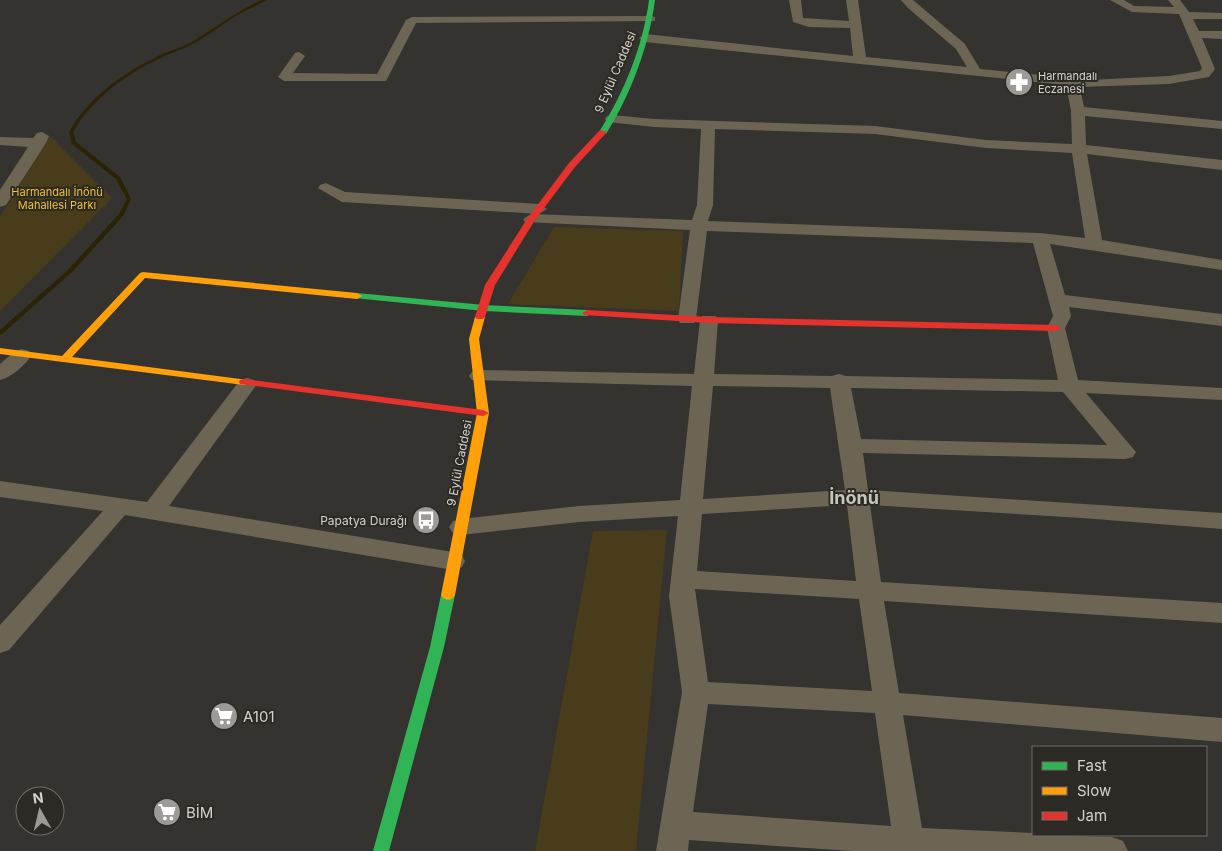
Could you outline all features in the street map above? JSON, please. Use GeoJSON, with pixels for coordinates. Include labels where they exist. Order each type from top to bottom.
{"type":"FeatureCollection","features":[{"type":"Feature","properties":{"kind":"main road","name":"9 Eylül Caddesi"},"geometry":{"type":"LineString","coordinates":[[381,851],[437,646],[483,413],[474,339],[490,285],[535,214],[572,165],[600,137],[612,119],[645,38],[651,18],[652,0]]}},
{"type":"Feature","properties":{"kind":"main road"},"geometry":{"type":"LineString","coordinates":[[64,360],[143,275],[484,308],[698,319],[1056,328]]}},
{"type":"Feature","properties":{"kind":"main road"},"geometry":{"type":"LineString","coordinates":[[0,351],[483,413]]}},
{"type":"Feature","properties":{"kind":"street"},"geometry":{"type":"LineString","coordinates":[[795,0],[797,20],[809,23],[856,25]]}},
{"type":"Feature","properties":{"kind":"street"},"geometry":{"type":"LineString","coordinates":[[852,0],[860,59]]}},
{"type":"Feature","properties":{"kind":"street"},"geometry":{"type":"LineString","coordinates":[[907,0],[961,47],[975,71]]}},
{"type":"Feature","properties":{"kind":"street"},"geometry":{"type":"LineString","coordinates":[[1116,0],[1132,9],[1222,16]]}},
{"type":"Feature","properties":{"kind":"street"},"geometry":{"type":"LineString","coordinates":[[645,38],[1090,84],[1169,80],[1212,72],[1185,13],[1174,0]]}},
{"type":"Feature","properties":{"kind":"street"},"geometry":{"type":"LineString","coordinates":[[299,56],[284,77],[381,78],[412,20],[651,18]]}},
{"type":"Feature","properties":{"kind":"street"},"geometry":{"type":"LineString","coordinates":[[1193,34],[1222,35]]}},
{"type":"Feature","properties":{"kind":"street"},"geometry":{"type":"LineString","coordinates":[[1072,82],[1078,111],[1079,149],[1094,244]]}},
{"type":"Feature","properties":{"kind":"street"},"geometry":{"type":"LineString","coordinates":[[1078,111],[1222,125]]}},
{"type":"Feature","properties":{"kind":"street"},"geometry":{"type":"LineString","coordinates":[[612,119],[875,130],[986,144],[1079,149],[1222,165]]}},
{"type":"Feature","properties":{"kind":"street"},"geometry":{"type":"LineString","coordinates":[[708,124],[706,197],[699,225],[698,319],[703,381],[682,596],[696,692],[674,838],[1112,851]]}},
{"type":"Feature","properties":{"kind":"street"},"geometry":{"type":"LineString","coordinates":[[0,141],[40,140],[0,202]]}},
{"type":"Feature","properties":{"kind":"street"},"geometry":{"type":"LineString","coordinates":[[326,188],[342,197],[535,214],[699,225],[1040,238],[1094,244],[1222,265]]}},
{"type":"Feature","properties":{"kind":"street"},"geometry":{"type":"LineString","coordinates":[[852,446],[1126,452],[1069,386],[1056,328],[1062,316],[1040,238]]}},
{"type":"Feature","properties":{"kind":"street"},"geometry":{"type":"LineString","coordinates":[[1058,300],[1222,320]]}},
{"type":"Feature","properties":{"kind":"street"},"geometry":{"type":"LineString","coordinates":[[0,374],[22,355]]}},
{"type":"Feature","properties":{"kind":"street"},"geometry":{"type":"LineString","coordinates":[[479,376],[703,381],[839,380],[1069,386],[1222,394]]}},
{"type":"Feature","properties":{"kind":"street"},"geometry":{"type":"LineString","coordinates":[[839,380],[852,446],[870,591],[889,703],[909,846]]}},
{"type":"Feature","properties":{"kind":"street"},"geometry":{"type":"LineString","coordinates":[[152,512],[247,384]]}},
{"type":"Feature","properties":{"kind":"street"},"geometry":{"type":"LineString","coordinates":[[0,489],[103,503],[453,560]]}},
{"type":"Feature","properties":{"kind":"street"},"geometry":{"type":"LineString","coordinates":[[461,526],[571,514],[858,497],[1082,510],[1222,521]]}},
{"type":"Feature","properties":{"kind":"street"},"geometry":{"type":"LineString","coordinates":[[0,643],[119,507]]}},
{"type":"Feature","properties":{"kind":"street"},"geometry":{"type":"LineString","coordinates":[[684,579],[1144,606],[1222,613]]}},
{"type":"Feature","properties":{"kind":"street"},"geometry":{"type":"LineString","coordinates":[[696,692],[889,703],[1222,730]]}},
{"type":"Feature","properties":{"kind":"green space","name":"Harmandalı İnönü Mahallesi Parkı"},"geometry":{"type":"Polygon","coordinates":[[[50,136],[112,198],[0,311],[0,217],[50,136]]]}},
{"type":"Feature","properties":{"kind":"green space"},"geometry":{"type":"Polygon","coordinates":[[[554,227],[683,231],[679,311],[508,304],[554,227]]]}},
{"type":"Feature","properties":{"kind":"green space"},"geometry":{"type":"Polygon","coordinates":[[[667,530],[636,851],[535,851],[593,531],[667,530]]]}},
{"type":"Feature","properties":{"kind":"waterway"},"geometry":{"type":"LineString","coordinates":[[0,333],[70,271],[121,215],[129,199],[118,178],[74,143],[71,132],[78,120],[108,89],[132,72],[161,56],[192,43],[237,14],[265,0]]}},
{"type":"Feature","properties":{"kind":"traffic: fast"},"geometry":{"type":"LineString","coordinates":[[603,132],[627,87],[641,49],[652,0]]}},
{"type":"Feature","properties":{"kind":"traffic: fast"},"geometry":{"type":"LineString","coordinates":[[357,296],[484,308],[587,313]]}},
{"type":"Feature","properties":{"kind":"traffic: fast"},"geometry":{"type":"LineString","coordinates":[[381,851],[437,647],[448,595]]}},
{"type":"Feature","properties":{"kind":"traffic: slow"},"geometry":{"type":"LineString","coordinates":[[64,360],[143,275],[357,296]]}},
{"type":"Feature","properties":{"kind":"traffic: slow"},"geometry":{"type":"LineString","coordinates":[[448,595],[483,413],[474,339],[480,317]]}},
{"type":"Feature","properties":{"kind":"traffic: slow"},"geometry":{"type":"LineString","coordinates":[[0,351],[244,382]]}},
{"type":"Feature","properties":{"kind":"traffic: jam"},"geometry":{"type":"LineString","coordinates":[[480,317],[490,285],[531,219],[572,165],[603,132]]}},
{"type":"Feature","properties":{"kind":"traffic: jam"},"geometry":{"type":"LineString","coordinates":[[587,313],[709,320],[1056,328]]}},
{"type":"Feature","properties":{"kind":"traffic: jam"},"geometry":{"type":"LineString","coordinates":[[244,382],[483,413]]}},
{"type":"Feature","properties":{"kind":"place","name":"Harmandalı Eczanesi"},"geometry":{"type":"Point","coordinates":[1019,82]}},
{"type":"Feature","properties":{"kind":"place","name":"Papatya Durağı"},"geometry":{"type":"Point","coordinates":[426,520]}},
{"type":"Feature","properties":{"kind":"place","name":"A101"},"geometry":{"type":"Point","coordinates":[224,716]}},
{"type":"Feature","properties":{"kind":"place","name":"BİM"},"geometry":{"type":"Point","coordinates":[167,812]}},
{"type":"Feature","properties":{"kind":"district","name":"İnönü"},"geometry":{"type":"Point","coordinates":[854,497]}}]}
